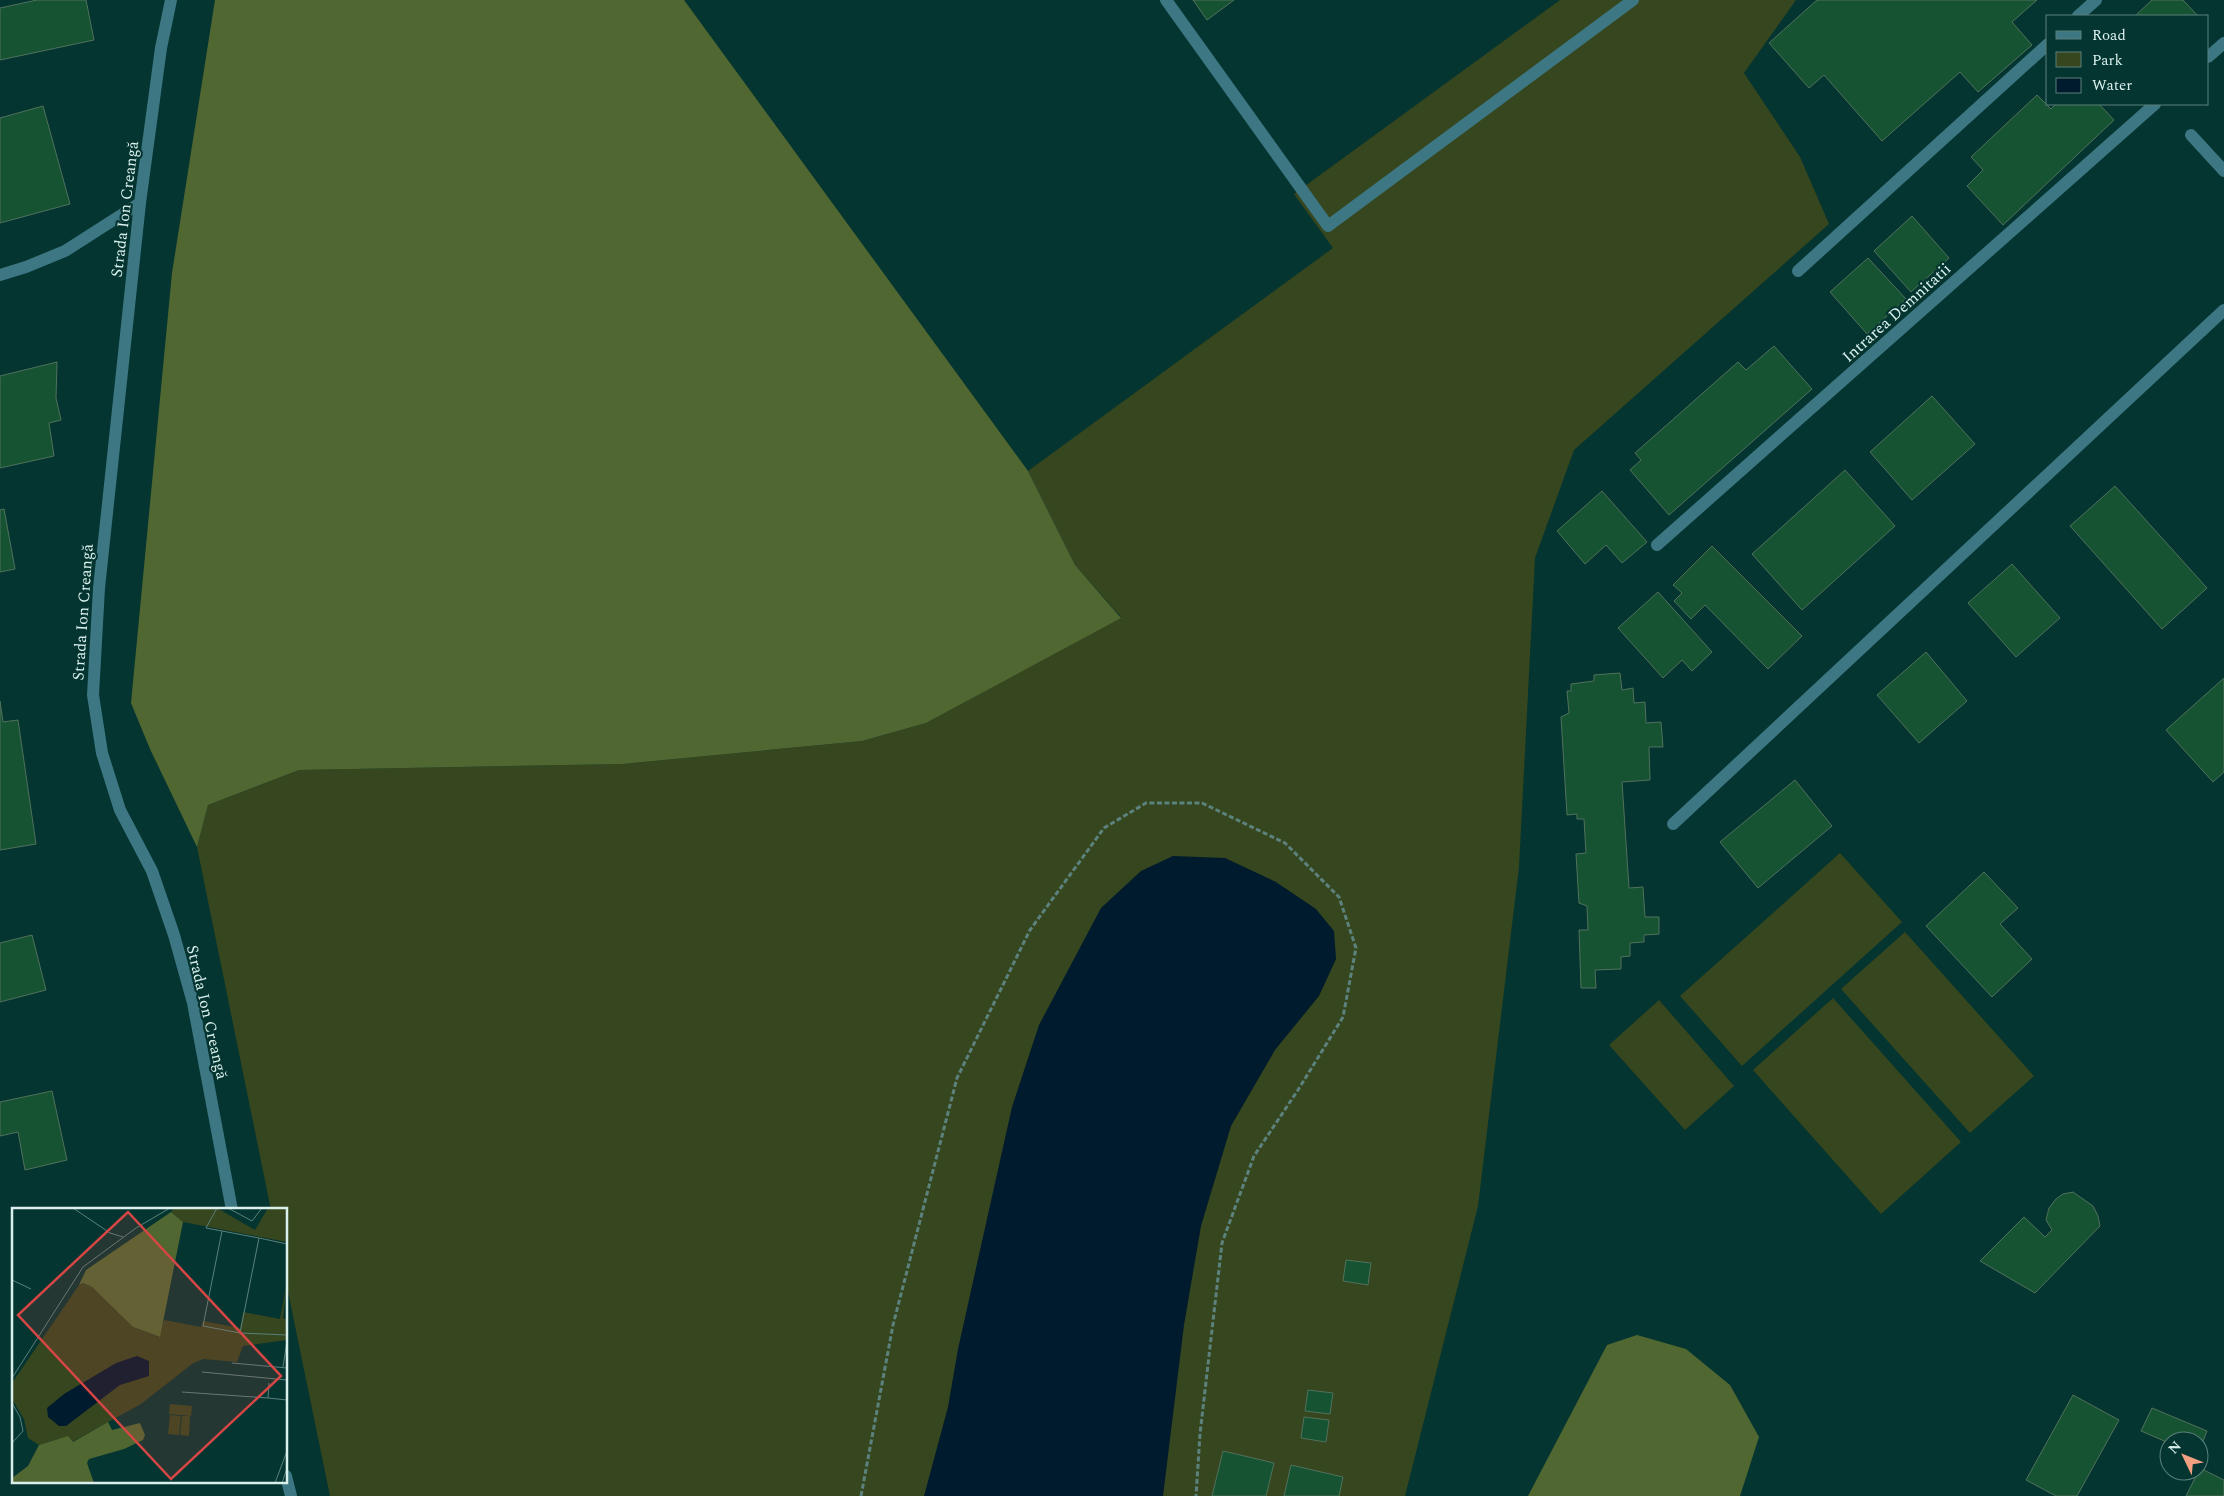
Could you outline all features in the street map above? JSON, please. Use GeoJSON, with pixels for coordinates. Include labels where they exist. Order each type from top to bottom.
{"type":"FeatureCollection","features":[{"type":"Feature","properties":{"kind":"street","name":"Strada Ion Creangă"},"geometry":{"type":"LineString","coordinates":[[171,0],[161,48],[140,203],[98,588],[93,695],[102,753],[120,810],[152,871],[181,960],[192,1003],[232,1208]]}},
{"type":"Feature","properties":{"kind":"street"},"geometry":{"type":"LineString","coordinates":[[1166,0],[1328,226],[1630,1]]}},
{"type":"Feature","properties":{"kind":"street"},"geometry":{"type":"LineString","coordinates":[[2079,15],[2096,0]]}},
{"type":"Feature","properties":{"kind":"street"},"geometry":{"type":"LineString","coordinates":[[2209,56],[2224,43]]}},
{"type":"Feature","properties":{"kind":"street"},"geometry":{"type":"LineString","coordinates":[[1798,271],[2046,46]]}},
{"type":"Feature","properties":{"kind":"street","name":"Intrarea Demnitatii"},"geometry":{"type":"LineString","coordinates":[[1657,544],[2154,105]]}},
{"type":"Feature","properties":{"kind":"street"},"geometry":{"type":"LineString","coordinates":[[2191,135],[2224,171]]}},
{"type":"Feature","properties":{"kind":"street"},"geometry":{"type":"LineString","coordinates":[[0,275],[26,267],[65,251],[140,203]]}},
{"type":"Feature","properties":{"kind":"street"},"geometry":{"type":"LineString","coordinates":[[1673,824],[2224,310]]}},
{"type":"Feature","properties":{"kind":"path"},"geometry":{"type":"LineString","coordinates":[[861,1496],[893,1325],[957,1078],[1030,930],[1104,828],[1146,803],[1202,803],[1285,842],[1339,897],[1356,948],[1343,1017],[1254,1156],[1222,1243],[1200,1434],[1196,1496]]}},
{"type":"Feature","properties":{"kind":"green space"},"geometry":{"type":"Polygon","coordinates":[[[215,0],[684,0],[1028,471],[1075,565],[1121,618],[926,723],[862,741],[622,764],[299,770],[208,805],[197,847],[150,749],[131,703],[172,273],[215,0]]]}},
{"type":"Feature","properties":{"kind":"green space"},"geometry":{"type":"Polygon","coordinates":[[[1560,0],[1796,0],[1744,73],[1800,157],[1829,224],[1574,450],[1535,558],[1519,867],[1478,1206],[1405,1496],[330,1496],[288,1292],[288,1208],[271,1208],[197,847],[208,805],[299,770],[622,764],[862,741],[926,723],[1121,617],[1075,565],[1028,471],[1333,248],[1294,194],[1560,0]]]}},
{"type":"Feature","properties":{"kind":"green space"},"geometry":{"type":"Polygon","coordinates":[[[1840,853],[1902,922],[1742,1066],[1680,996],[1840,853]]]}},
{"type":"Feature","properties":{"kind":"green space"},"geometry":{"type":"Polygon","coordinates":[[[1905,932],[2034,1076],[1970,1133],[1841,989],[1905,932]]]}},
{"type":"Feature","properties":{"kind":"green space"},"geometry":{"type":"Polygon","coordinates":[[[1833,998],[1961,1142],[1881,1214],[1753,1070],[1833,998]]]}},
{"type":"Feature","properties":{"kind":"green space"},"geometry":{"type":"Polygon","coordinates":[[[1659,1000],[1734,1086],[1685,1130],[1609,1045],[1659,1000]]]}},
{"type":"Feature","properties":{"kind":"green space"},"geometry":{"type":"Polygon","coordinates":[[[1637,1335],[1686,1349],[1730,1385],[1759,1437],[1740,1496],[1528,1496],[1607,1345],[1637,1335]]]}},
{"type":"Feature","properties":{"kind":"water"},"geometry":{"type":"Polygon","coordinates":[[[1173,856],[1225,858],[1276,882],[1316,909],[1334,931],[1336,959],[1319,996],[1275,1050],[1231,1126],[1201,1226],[1184,1325],[1163,1496],[924,1496],[948,1407],[958,1349],[1012,1107],[1039,1025],[1101,908],[1141,871],[1173,856]]]}},
{"type":"Feature","properties":{"kind":"building"},"geometry":{"type":"Polygon","coordinates":[[[37,0],[86,0],[94,40],[0,60],[0,8],[37,0]]]}},
{"type":"Feature","properties":{"kind":"building"},"geometry":{"type":"Polygon","coordinates":[[[1193,0],[1234,0],[1207,20],[1193,0]]]}},
{"type":"Feature","properties":{"kind":"building"},"geometry":{"type":"Polygon","coordinates":[[[1817,0],[2037,0],[2012,22],[2032,45],[1978,92],[1960,72],[1882,141],[1824,75],[1809,88],[1769,43],[1817,0]]]}},
{"type":"Feature","properties":{"kind":"building"},"geometry":{"type":"Polygon","coordinates":[[[2152,0],[2183,0],[2197,15],[2136,15],[2152,0]]]}},
{"type":"Feature","properties":{"kind":"building"},"geometry":{"type":"Polygon","coordinates":[[[2037,95],[2051,109],[2055,105],[2100,105],[2114,120],[2003,225],[1967,186],[1983,170],[1971,157],[2037,95]]]}},
{"type":"Feature","properties":{"kind":"building"},"geometry":{"type":"Polygon","coordinates":[[[43,106],[70,204],[0,223],[0,118],[43,106]]]}},
{"type":"Feature","properties":{"kind":"building"},"geometry":{"type":"Polygon","coordinates":[[[1912,216],[1949,258],[1911,292],[1874,251],[1912,216]]]}},
{"type":"Feature","properties":{"kind":"building"},"geometry":{"type":"Polygon","coordinates":[[[1868,258],[1906,299],[1867,334],[1830,292],[1868,258]]]}},
{"type":"Feature","properties":{"kind":"building"},"geometry":{"type":"Polygon","coordinates":[[[1774,346],[1812,389],[1669,515],[1630,470],[1641,460],[1635,453],[1738,362],[1746,370],[1774,346]]]}},
{"type":"Feature","properties":{"kind":"building"},"geometry":{"type":"Polygon","coordinates":[[[57,362],[56,398],[61,420],[49,423],[54,456],[0,468],[0,376],[57,362]]]}},
{"type":"Feature","properties":{"kind":"building"},"geometry":{"type":"Polygon","coordinates":[[[1932,396],[1975,444],[1912,500],[1870,452],[1932,396]]]}},
{"type":"Feature","properties":{"kind":"building"},"geometry":{"type":"Polygon","coordinates":[[[1845,470],[1895,526],[1802,610],[1752,554],[1845,470]]]}},
{"type":"Feature","properties":{"kind":"building"},"geometry":{"type":"Polygon","coordinates":[[[2115,486],[2207,588],[2162,629],[2070,526],[2115,486]]]}},
{"type":"Feature","properties":{"kind":"building"},"geometry":{"type":"Polygon","coordinates":[[[1602,491],[1647,542],[1622,563],[1606,545],[1585,564],[1557,531],[1602,491]]]}},
{"type":"Feature","properties":{"kind":"building"},"geometry":{"type":"Polygon","coordinates":[[[4,509],[15,569],[0,572],[0,510],[4,509]]]}},
{"type":"Feature","properties":{"kind":"building"},"geometry":{"type":"Polygon","coordinates":[[[1712,546],[1802,636],[1768,669],[1705,605],[1691,619],[1674,601],[1682,593],[1673,585],[1712,546]]]}},
{"type":"Feature","properties":{"kind":"building"},"geometry":{"type":"Polygon","coordinates":[[[2012,564],[2060,618],[2016,657],[1968,603],[2012,564]]]}},
{"type":"Feature","properties":{"kind":"building"},"geometry":{"type":"Polygon","coordinates":[[[1658,592],[1712,652],[1692,671],[1682,660],[1663,678],[1618,628],[1658,592]]]}},
{"type":"Feature","properties":{"kind":"building"},"geometry":{"type":"Polygon","coordinates":[[[1926,652],[1967,701],[1919,743],[1877,695],[1926,652]]]}},
{"type":"Feature","properties":{"kind":"building"},"geometry":{"type":"Polygon","coordinates":[[[1620,673],[1622,690],[1633,688],[1634,703],[1645,702],[1646,723],[1661,722],[1663,747],[1649,747],[1650,780],[1622,782],[1629,888],[1643,887],[1645,917],[1659,917],[1659,934],[1644,935],[1644,942],[1630,943],[1630,956],[1621,957],[1621,969],[1595,970],[1596,988],[1581,988],[1579,930],[1588,930],[1587,906],[1579,903],[1576,854],[1586,853],[1584,819],[1577,819],[1577,814],[1567,815],[1561,717],[1569,713],[1567,691],[1571,691],[1571,684],[1594,681],[1594,675],[1620,673]]]}},
{"type":"Feature","properties":{"kind":"building"},"geometry":{"type":"Polygon","coordinates":[[[2224,678],[2224,772],[2213,782],[2166,730],[2224,678]]]}},
{"type":"Feature","properties":{"kind":"building"},"geometry":{"type":"Polygon","coordinates":[[[0,701],[3,722],[18,720],[36,844],[0,850],[0,701]]]}},
{"type":"Feature","properties":{"kind":"building"},"geometry":{"type":"Polygon","coordinates":[[[1795,780],[1832,826],[1758,888],[1720,842],[1795,780]]]}},
{"type":"Feature","properties":{"kind":"building"},"geometry":{"type":"Polygon","coordinates":[[[1984,872],[2018,908],[2000,924],[2032,959],[1992,997],[1926,926],[1984,872]]]}},
{"type":"Feature","properties":{"kind":"building"},"geometry":{"type":"Polygon","coordinates":[[[32,935],[46,990],[0,1002],[0,943],[32,935]]]}},
{"type":"Feature","properties":{"kind":"building"},"geometry":{"type":"Polygon","coordinates":[[[52,1091],[67,1160],[25,1170],[18,1132],[0,1136],[0,1102],[52,1091]]]}},
{"type":"Feature","properties":{"kind":"building"},"geometry":{"type":"Polygon","coordinates":[[[2073,1192],[2093,1206],[2100,1226],[2035,1293],[1980,1261],[2024,1217],[2045,1237],[2052,1230],[2046,1220],[2049,1208],[2063,1194],[2073,1192]]]}},
{"type":"Feature","properties":{"kind":"building"},"geometry":{"type":"Polygon","coordinates":[[[1346,1260],[1371,1263],[1368,1285],[1343,1281],[1346,1260]]]}},
{"type":"Feature","properties":{"kind":"building"},"geometry":{"type":"Polygon","coordinates":[[[1308,1390],[1333,1393],[1330,1414],[1305,1411],[1308,1390]]]}},
{"type":"Feature","properties":{"kind":"building"},"geometry":{"type":"Polygon","coordinates":[[[2073,1395],[2119,1420],[2077,1496],[2056,1496],[2026,1480],[2073,1395]]]}},
{"type":"Feature","properties":{"kind":"building"},"geometry":{"type":"Polygon","coordinates":[[[2152,1408],[2207,1431],[2159,1431],[2159,1439],[2141,1431],[2152,1408]]]}},
{"type":"Feature","properties":{"kind":"building"},"geometry":{"type":"Polygon","coordinates":[[[1304,1417],[1329,1420],[1326,1442],[1301,1438],[1304,1417]]]}},
{"type":"Feature","properties":{"kind":"building"},"geometry":{"type":"Polygon","coordinates":[[[1223,1451],[1274,1463],[1266,1496],[1212,1496],[1223,1451]]]}},
{"type":"Feature","properties":{"kind":"building"},"geometry":{"type":"Polygon","coordinates":[[[1291,1465],[1343,1477],[1339,1496],[1284,1496],[1291,1465]]]}},
{"type":"Feature","properties":{"kind":"building"},"geometry":{"type":"Polygon","coordinates":[[[2209,1472],[2224,1480],[2224,1496],[2186,1496],[2194,1481],[2209,1481],[2209,1472]]]}}]}
